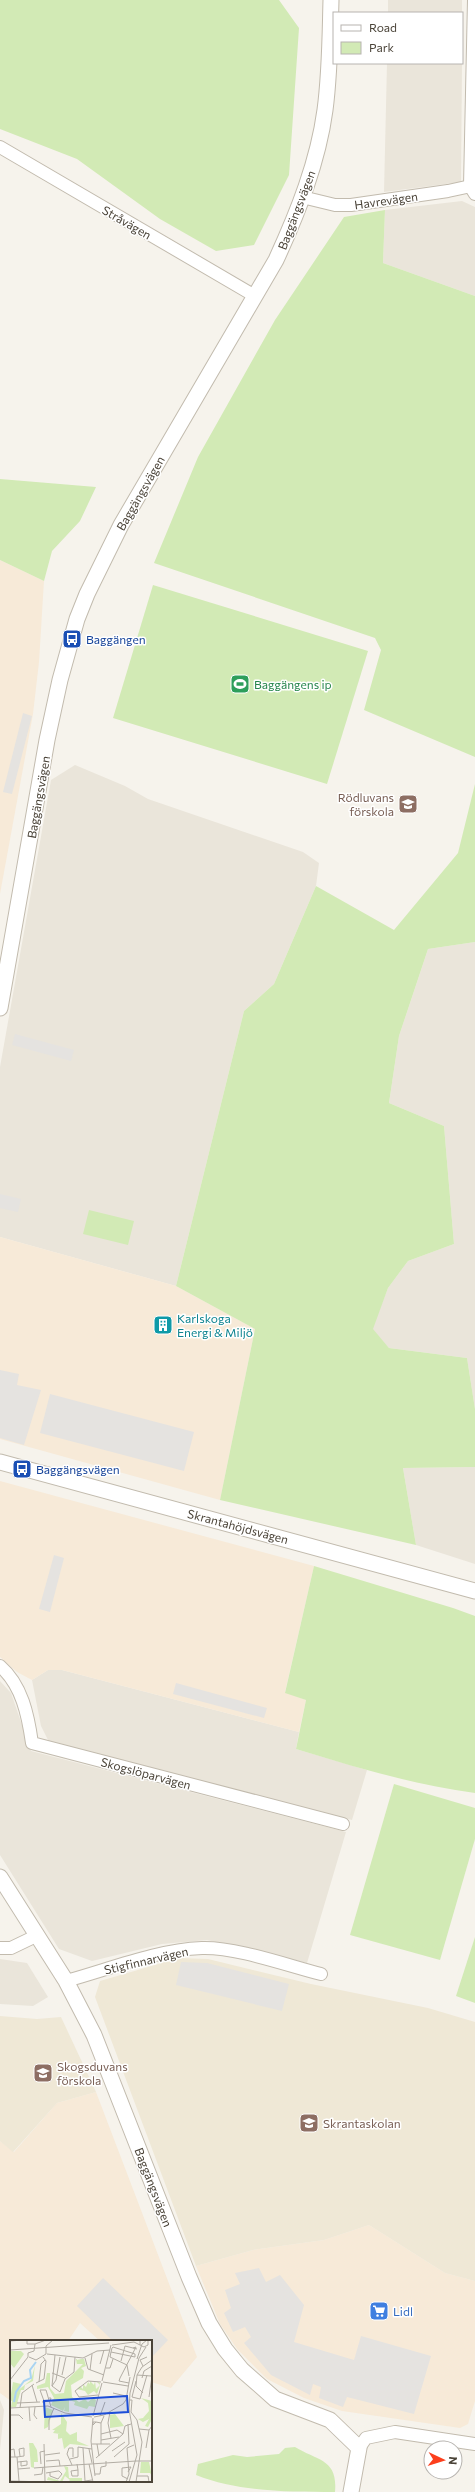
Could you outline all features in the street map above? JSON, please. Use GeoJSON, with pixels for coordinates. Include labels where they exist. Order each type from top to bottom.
{"type":"FeatureCollection","features":[{"type":"Feature","properties":{"kind":"street","name":"Baggängsvägen"},"geometry":{"type":"LineString","coordinates":[[0,1008],[47,740],[60,680],[77,619],[87,594],[121,525],[276,260],[302,197],[319,145],[326,110],[330,59],[331,0]]}},
{"type":"Feature","properties":{"kind":"street"},"geometry":{"type":"LineString","coordinates":[[473,188],[474,0]]}},
{"type":"Feature","properties":{"kind":"street","name":"Stråvägen"},"geometry":{"type":"LineString","coordinates":[[0,147],[255,296]]}},
{"type":"Feature","properties":{"kind":"street","name":"Havrevägen"},"geometry":{"type":"LineString","coordinates":[[302,197],[335,205],[351,205],[473,188]]}},
{"type":"Feature","properties":{"kind":"street","name":"Skrantahöjdsvägen"},"geometry":{"type":"LineString","coordinates":[[0,1462],[475,1591]]}},
{"type":"Feature","properties":{"kind":"street","name":"Skogslöparvägen"},"geometry":{"type":"LineString","coordinates":[[0,1666],[8,1673],[17,1687],[23,1704],[32,1743],[343,1824]]}},
{"type":"Feature","properties":{"kind":"street","name":"Baggängsvägen"},"geometry":{"type":"LineString","coordinates":[[0,1877],[66,1981],[94,2035],[189,2277],[209,2323],[225,2349],[242,2370],[275,2399],[330,2420],[359,2448]]}},
{"type":"Feature","properties":{"kind":"street"},"geometry":{"type":"LineString","coordinates":[[0,1948],[10,1948],[38,1935]]}},
{"type":"Feature","properties":{"kind":"street","name":"Stigfinnarvägen"},"geometry":{"type":"LineString","coordinates":[[66,1981],[179,1950],[203,1948],[228,1951],[321,1974]]}},
{"type":"Feature","properties":{"kind":"street"},"geometry":{"type":"LineString","coordinates":[[351,2492],[359,2448],[366,2438],[395,2432],[475,2444]]}},
{"type":"Feature","properties":{"kind":"shaded area"},"geometry":{"type":"Polygon","coordinates":[[[388,0],[462,0],[462,12],[388,12],[388,0]]]}},
{"type":"Feature","properties":{"kind":"shaded area"},"geometry":{"type":"Polygon","coordinates":[[[387,64],[462,64],[461,182],[384,192],[387,64]]]}},
{"type":"Feature","properties":{"kind":"shaded area"},"geometry":{"type":"Polygon","coordinates":[[[462,201],[475,207],[475,296],[383,263],[385,210],[462,201]]]}},
{"type":"Feature","properties":{"kind":"shaded area"},"geometry":{"type":"Polygon","coordinates":[[[0,560],[44,581],[39,662],[33,714],[0,894],[0,560]]]}},
{"type":"Feature","properties":{"kind":"shaded area"},"geometry":{"type":"Polygon","coordinates":[[[23,713],[32,716],[12,794],[3,792],[23,713]]]}},
{"type":"Feature","properties":{"kind":"shaded area"},"geometry":{"type":"Polygon","coordinates":[[[75,765],[125,786],[148,799],[303,852],[319,863],[316,886],[274,984],[244,1011],[176,1286],[0,1237],[0,1067],[51,780],[75,765]]]}},
{"type":"Feature","properties":{"kind":"shaded area"},"geometry":{"type":"Polygon","coordinates":[[[475,942],[475,1409],[467,1358],[389,1348],[372,1329],[388,1288],[408,1261],[454,1244],[444,1126],[389,1103],[399,1036],[428,949],[475,942]]]}},
{"type":"Feature","properties":{"kind":"shaded area"},"geometry":{"type":"Polygon","coordinates":[[[15,1034],[74,1050],[71,1061],[12,1045],[15,1034]]]}},
{"type":"Feature","properties":{"kind":"shaded area"},"geometry":{"type":"Polygon","coordinates":[[[0,1194],[21,1199],[18,1212],[0,1208],[0,1194]]]}},
{"type":"Feature","properties":{"kind":"shaded area"},"geometry":{"type":"Polygon","coordinates":[[[0,1237],[176,1286],[255,1329],[220,1500],[0,1439],[0,1237]]]}},
{"type":"Feature","properties":{"kind":"shaded area"},"geometry":{"type":"Polygon","coordinates":[[[0,1370],[19,1374],[17,1385],[41,1390],[24,1445],[0,1438],[0,1370]]]}},
{"type":"Feature","properties":{"kind":"shaded area"},"geometry":{"type":"Polygon","coordinates":[[[50,1394],[194,1432],[184,1471],[40,1433],[50,1394]]]}},
{"type":"Feature","properties":{"kind":"shaded area"},"geometry":{"type":"Polygon","coordinates":[[[475,1467],[475,1564],[416,1545],[403,1468],[475,1467]]]}},
{"type":"Feature","properties":{"kind":"shaded area"},"geometry":{"type":"Polygon","coordinates":[[[0,1481],[314,1566],[285,1692],[306,1700],[299,1732],[62,1670],[48,1670],[32,1680],[17,1672],[0,1657],[0,1481]]]}},
{"type":"Feature","properties":{"kind":"shaded area"},"geometry":{"type":"Polygon","coordinates":[[[54,1555],[64,1558],[50,1612],[39,1609],[54,1555]]]}},
{"type":"Feature","properties":{"kind":"shaded area"},"geometry":{"type":"Polygon","coordinates":[[[48,1670],[62,1670],[299,1732],[296,1749],[367,1770],[352,1820],[50,1744],[41,1726],[32,1680],[48,1670]]]}},
{"type":"Feature","properties":{"kind":"shaded area"},"geometry":{"type":"Polygon","coordinates":[[[0,1681],[11,1693],[31,1751],[346,1832],[307,1963],[207,1940],[162,1944],[92,1961],[59,1949],[0,1855],[0,1681]]]}},
{"type":"Feature","properties":{"kind":"shaded area"},"geometry":{"type":"Polygon","coordinates":[[[176,1683],[267,1708],[264,1718],[173,1694],[176,1683]]]}},
{"type":"Feature","properties":{"kind":"shaded area","name":"Skrantaskolan"},"geometry":{"type":"Polygon","coordinates":[[[179,1958],[208,1959],[311,1984],[428,2008],[475,2022],[475,2281],[445,2273],[369,2225],[324,2240],[253,2250],[196,2266],[95,1997],[100,1981],[179,1958]]]}},
{"type":"Feature","properties":{"kind":"shaded area"},"geometry":{"type":"Polygon","coordinates":[[[0,1959],[27,1963],[48,1997],[33,2006],[0,2004],[0,1959]]]}},
{"type":"Feature","properties":{"kind":"shaded area"},"geometry":{"type":"Polygon","coordinates":[[[181,1962],[207,1963],[289,1984],[282,2011],[176,1985],[181,1962]]]}},
{"type":"Feature","properties":{"kind":"shaded area","name":"Skogsduvans förskola"},"geometry":{"type":"Polygon","coordinates":[[[0,2016],[37,2019],[61,2017],[96,2092],[57,2103],[13,2152],[0,2141],[0,2016]]]}},
{"type":"Feature","properties":{"kind":"shaded area"},"geometry":{"type":"Polygon","coordinates":[[[96,2092],[197,2357],[171,2388],[152,2382],[152,2340],[99,2340],[80,2323],[69,2340],[10,2340],[10,2400],[0,2393],[0,2141],[14,2152],[57,2103],[96,2092]]]}},
{"type":"Feature","properties":{"kind":"shaded area"},"geometry":{"type":"Polygon","coordinates":[[[369,2225],[445,2273],[475,2281],[475,2401],[468,2424],[460,2428],[342,2411],[304,2398],[267,2379],[237,2349],[220,2324],[196,2266],[253,2250],[324,2240],[369,2225]]]}},
{"type":"Feature","properties":{"kind":"shaded area"},"geometry":{"type":"Polygon","coordinates":[[[259,2268],[266,2282],[280,2275],[304,2305],[294,2342],[354,2360],[361,2336],[431,2356],[414,2414],[347,2397],[343,2407],[319,2398],[321,2387],[313,2384],[310,2395],[271,2375],[244,2343],[251,2337],[245,2327],[233,2332],[224,2313],[231,2308],[225,2290],[240,2284],[235,2273],[259,2268]]]}},
{"type":"Feature","properties":{"kind":"shaded area"},"geometry":{"type":"Polygon","coordinates":[[[103,2278],[168,2340],[152,2357],[152,2340],[112,2340],[77,2306],[103,2278]]]}},
{"type":"Feature","properties":{"kind":"shaded area"},"geometry":{"type":"Polygon","coordinates":[[[0,2400],[4,2410],[0,2450],[0,2400]]]}},
{"type":"Feature","properties":{"kind":"green space"},"geometry":{"type":"Polygon","coordinates":[[[0,0],[279,0],[299,28],[289,175],[254,245],[216,251],[160,219],[77,159],[0,129],[0,0]]]}},
{"type":"Feature","properties":{"kind":"green space"},"geometry":{"type":"Polygon","coordinates":[[[385,210],[383,263],[475,296],[475,757],[364,710],[381,650],[375,638],[154,563],[198,457],[275,320],[344,217],[385,210]]]}},
{"type":"Feature","properties":{"kind":"green space"},"geometry":{"type":"Polygon","coordinates":[[[0,479],[96,487],[80,521],[52,551],[44,581],[0,560],[0,479]]]}},
{"type":"Feature","properties":{"kind":"green space","name":"Baggängens ip"},"geometry":{"type":"Polygon","coordinates":[[[153,585],[368,651],[327,784],[113,718],[153,585]]]}},
{"type":"Feature","properties":{"kind":"green space"},"geometry":{"type":"Polygon","coordinates":[[[475,784],[475,942],[428,949],[399,1036],[389,1103],[444,1126],[454,1244],[408,1261],[388,1288],[373,1329],[389,1348],[467,1358],[475,1409],[475,1467],[403,1468],[416,1545],[220,1500],[255,1329],[176,1286],[244,1011],[274,984],[316,886],[394,930],[458,853],[475,784]]]}},
{"type":"Feature","properties":{"kind":"green space"},"geometry":{"type":"Polygon","coordinates":[[[89,1210],[134,1221],[128,1245],[83,1234],[89,1210]]]}},
{"type":"Feature","properties":{"kind":"green space"},"geometry":{"type":"Polygon","coordinates":[[[314,1566],[475,1616],[475,1793],[452,1790],[362,1769],[296,1749],[306,1700],[285,1693],[314,1566]]]}},
{"type":"Feature","properties":{"kind":"green space"},"geometry":{"type":"Polygon","coordinates":[[[394,1784],[475,1808],[475,1839],[440,1960],[350,1935],[394,1784]]]}},
{"type":"Feature","properties":{"kind":"green space"},"geometry":{"type":"Polygon","coordinates":[[[475,1937],[475,2003],[456,1996],[475,1937]]]}},
{"type":"Feature","properties":{"kind":"green space"},"geometry":{"type":"Polygon","coordinates":[[[295,2447],[325,2462],[330,2467],[335,2481],[335,2492],[300,2492],[246,2488],[212,2481],[196,2475],[198,2464],[233,2455],[247,2457],[279,2454],[285,2448],[295,2447]]]}},
{"type":"Feature","properties":{"kind":"place","name":"Baggängen"},"geometry":{"type":"Point","coordinates":[72,639]}},
{"type":"Feature","properties":{"kind":"place","name":"Baggängens ip"},"geometry":{"type":"Point","coordinates":[240,684]}},
{"type":"Feature","properties":{"kind":"place","name":"Rödluvans förskola"},"geometry":{"type":"Point","coordinates":[408,804]}},
{"type":"Feature","properties":{"kind":"place","name":"Karlskoga Energi & Miljö"},"geometry":{"type":"Point","coordinates":[163,1325]}},
{"type":"Feature","properties":{"kind":"place","name":"Baggängsvägen"},"geometry":{"type":"Point","coordinates":[22,1469]}},
{"type":"Feature","properties":{"kind":"place","name":"Skogsduvans förskola"},"geometry":{"type":"Point","coordinates":[43,2073]}},
{"type":"Feature","properties":{"kind":"place","name":"Skrantaskolan"},"geometry":{"type":"Point","coordinates":[309,2123]}},
{"type":"Feature","properties":{"kind":"place","name":"Lidl"},"geometry":{"type":"Point","coordinates":[379,2311]}}]}
